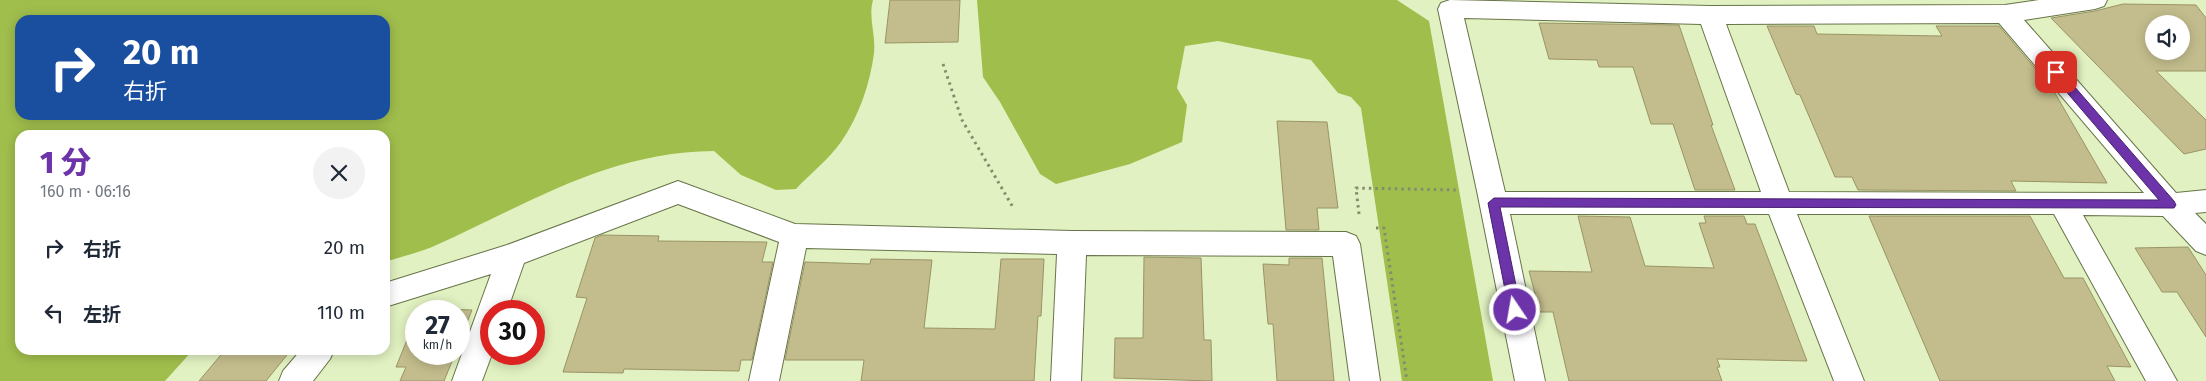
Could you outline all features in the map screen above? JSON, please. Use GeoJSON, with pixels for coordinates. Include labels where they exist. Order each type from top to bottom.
{"type":"FeatureCollection","features":[{"type":"Feature","properties":{"kind":"street"},"geometry":{"type":"LineString","coordinates":[[1530,381],[1492,197],[1450,9],[1710,15],[2005,14],[2095,0]]}},
{"type":"Feature","properties":{"kind":"street"},"geometry":{"type":"LineString","coordinates":[[2005,14],[2170,205],[2206,243]]}},
{"type":"Feature","properties":{"kind":"street"},"geometry":{"type":"LineString","coordinates":[[1710,15],[1779,202],[1849,381]]}},
{"type":"Feature","properties":{"kind":"street"},"geometry":{"type":"LineString","coordinates":[[390,293],[512,255],[678,192],[794,236],[1072,242],[1354,236],[1365,381]]}},
{"type":"Feature","properties":{"kind":"street"},"geometry":{"type":"LineString","coordinates":[[1492,197],[1779,202],[2170,205],[2206,201]]}},
{"type":"Feature","properties":{"kind":"street"},"geometry":{"type":"LineString","coordinates":[[2062,203],[2162,381]]}},
{"type":"Feature","properties":{"kind":"street"},"geometry":{"type":"LineString","coordinates":[[764,381],[794,236]]}},
{"type":"Feature","properties":{"kind":"street"},"geometry":{"type":"LineString","coordinates":[[1066,381],[1072,242]]}},
{"type":"Feature","properties":{"kind":"street"},"geometry":{"type":"LineString","coordinates":[[496,300],[512,255]]}},
{"type":"Feature","properties":{"kind":"street"},"geometry":{"type":"LineString","coordinates":[[467,381],[480,345]]}},
{"type":"Feature","properties":{"kind":"street"},"geometry":{"type":"LineString","coordinates":[[294,381],[315,355]]}},
{"type":"Feature","properties":{"kind":"path"},"geometry":{"type":"LineString","coordinates":[[943,64],[962,120],[1033,242]]}},
{"type":"Feature","properties":{"kind":"path"},"geometry":{"type":"LineString","coordinates":[[1407,381],[1384,228],[1354,236],[1356,188],[1492,197]]}},
{"type":"Feature","properties":{"kind":"green space"},"geometry":{"type":"Polygon","coordinates":[[[0,0],[873,0],[871,13],[874,53],[867,88],[858,111],[841,142],[796,189],[776,190],[741,175],[714,151],[675,154],[638,161],[602,171],[534,198],[432,247],[390,260],[390,130],[15,130],[15,355],[188,355],[165,381],[0,381],[0,0]]]}},
{"type":"Feature","properties":{"kind":"green space"},"geometry":{"type":"Polygon","coordinates":[[[977,0],[1397,0],[1429,21],[1493,381],[1402,381],[1361,108],[1351,97],[1338,93],[1311,60],[1218,41],[1185,46],[1177,88],[1187,105],[1182,142],[1130,164],[1056,184],[1040,174],[1000,102],[983,77],[977,0]]]}},
{"type":"Feature","properties":{"kind":"building"},"geometry":{"type":"Polygon","coordinates":[[[890,0],[960,0],[958,42],[885,43],[890,0]]]}},
{"type":"Feature","properties":{"kind":"building"},"geometry":{"type":"Polygon","coordinates":[[[2123,4],[2196,5],[2206,18],[2206,71],[2156,71],[2206,120],[2206,149],[2184,154],[2051,18],[2095,11],[2123,4]]]}},
{"type":"Feature","properties":{"kind":"building"},"geometry":{"type":"Polygon","coordinates":[[[1539,23],[1679,25],[1713,125],[1711,125],[1735,190],[1695,190],[1673,124],[1651,124],[1633,67],[1599,67],[1597,60],[1549,59],[1539,23]]]}},
{"type":"Feature","properties":{"kind":"building"},"geometry":{"type":"Polygon","coordinates":[[[1767,26],[1814,26],[1817,34],[1942,36],[1936,26],[1999,26],[2052,88],[2107,183],[2011,181],[2016,191],[1858,190],[1852,177],[1835,177],[1800,95],[1796,94],[1767,26]]]}},
{"type":"Feature","properties":{"kind":"building"},"geometry":{"type":"Polygon","coordinates":[[[1277,121],[1327,122],[1338,208],[1317,208],[1319,230],[1286,230],[1277,121]]]}},
{"type":"Feature","properties":{"kind":"building"},"geometry":{"type":"Polygon","coordinates":[[[1578,216],[1630,217],[1645,266],[1714,268],[1699,223],[1706,223],[1704,216],[1744,216],[1747,224],[1755,224],[1807,361],[1717,359],[1720,367],[1717,367],[1722,381],[1569,381],[1553,312],[1540,312],[1529,271],[1592,272],[1578,216]]]}},
{"type":"Feature","properties":{"kind":"building"},"geometry":{"type":"Polygon","coordinates":[[[1869,216],[2030,216],[2064,278],[2083,278],[2131,367],[2107,366],[2115,381],[1940,381],[1869,216]]]}},
{"type":"Feature","properties":{"kind":"building"},"geometry":{"type":"Polygon","coordinates":[[[602,235],[659,236],[658,241],[767,242],[762,262],[773,262],[752,360],[741,360],[739,371],[624,369],[623,373],[563,372],[587,298],[576,297],[595,238],[602,235]]]}},
{"type":"Feature","properties":{"kind":"building"},"geometry":{"type":"Polygon","coordinates":[[[2188,247],[2206,275],[2206,337],[2177,292],[2162,292],[2135,248],[2188,247]]]}},
{"type":"Feature","properties":{"kind":"building"},"geometry":{"type":"Polygon","coordinates":[[[1144,257],[1201,258],[1204,340],[1211,340],[1212,381],[1114,378],[1115,338],[1143,338],[1144,257]]]}},
{"type":"Feature","properties":{"kind":"building"},"geometry":{"type":"Polygon","coordinates":[[[1289,258],[1322,258],[1334,381],[1277,381],[1273,324],[1268,324],[1263,264],[1289,265],[1289,258]]]}},
{"type":"Feature","properties":{"kind":"building"},"geometry":{"type":"Polygon","coordinates":[[[871,259],[932,260],[924,328],[995,329],[1001,259],[1044,259],[1041,316],[1038,316],[1034,381],[861,381],[864,360],[785,360],[805,262],[870,264],[871,259]]]}},
{"type":"Feature","properties":{"kind":"building"},"geometry":{"type":"Polygon","coordinates":[[[405,345],[405,365],[451,365],[444,381],[400,381],[406,367],[396,367],[405,345]]]}},
{"type":"Feature","properties":{"kind":"building"},"geometry":{"type":"Polygon","coordinates":[[[221,355],[287,355],[266,381],[199,381],[221,355]]]}},
{"type":"Feature","properties":{"kind":"route"},"geometry":{"type":"LineString","coordinates":[[1515,310],[1494,203],[2062,203],[2170,205],[2056,72]]}}]}
